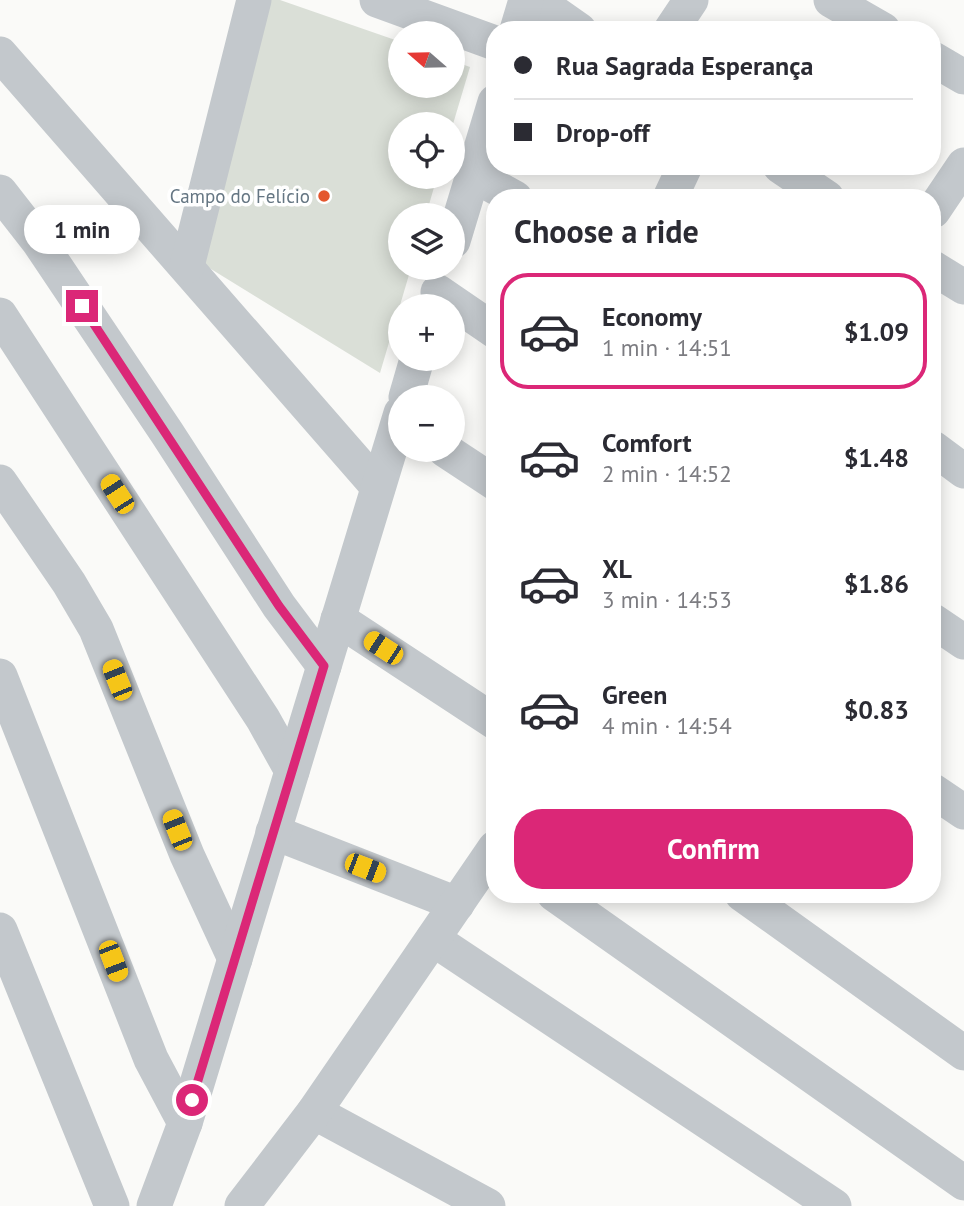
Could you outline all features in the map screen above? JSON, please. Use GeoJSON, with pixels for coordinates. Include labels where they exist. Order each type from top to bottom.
{"type":"FeatureCollection","features":[{"type":"Feature","properties":{"kind":"street"},"geometry":{"type":"LineString","coordinates":[[187,266],[254,0]]}},
{"type":"Feature","properties":{"kind":"street"},"geometry":{"type":"LineString","coordinates":[[377,0],[486,40]]}},
{"type":"Feature","properties":{"kind":"street"},"geometry":{"type":"LineString","coordinates":[[520,21],[526,0]]}},
{"type":"Feature","properties":{"kind":"street"},"geometry":{"type":"LineString","coordinates":[[536,0],[566,21]]}},
{"type":"Feature","properties":{"kind":"street"},"geometry":{"type":"LineString","coordinates":[[677,21],[691,0]]}},
{"type":"Feature","properties":{"kind":"street"},"geometry":{"type":"LineString","coordinates":[[831,11],[858,21]]}},
{"type":"Feature","properties":{"kind":"street"},"geometry":{"type":"LineString","coordinates":[[0,54],[378,487]]}},
{"type":"Feature","properties":{"kind":"street"},"geometry":{"type":"LineString","coordinates":[[941,64],[964,77]]}},
{"type":"Feature","properties":{"kind":"street"},"geometry":{"type":"LineString","coordinates":[[465,203],[486,132]]}},
{"type":"Feature","properties":{"kind":"street"},"geometry":{"type":"LineString","coordinates":[[941,199],[964,165]]}},
{"type":"Feature","properties":{"kind":"street"},"geometry":{"type":"LineString","coordinates":[[473,175],[499,189]]}},
{"type":"Feature","properties":{"kind":"street"},"geometry":{"type":"LineString","coordinates":[[793,175],[814,189]]}},
{"type":"Feature","properties":{"kind":"street"},"geometry":{"type":"LineString","coordinates":[[0,192],[39,242],[279,606],[324,666]]}},
{"type":"Feature","properties":{"kind":"street"},"geometry":{"type":"LineString","coordinates":[[941,273],[964,287]]}},
{"type":"Feature","properties":{"kind":"street"},"geometry":{"type":"LineString","coordinates":[[439,289],[486,324]]}},
{"type":"Feature","properties":{"kind":"street"},"geometry":{"type":"LineString","coordinates":[[0,315],[262,719],[292,771]]}},
{"type":"Feature","properties":{"kind":"street"},"geometry":{"type":"LineString","coordinates":[[154,1206],[185,1123],[388,454]]}},
{"type":"Feature","properties":{"kind":"street"},"geometry":{"type":"LineString","coordinates":[[941,454],[964,471]]}},
{"type":"Feature","properties":{"kind":"street"},"geometry":{"type":"LineString","coordinates":[[463,462],[486,477]]}},
{"type":"Feature","properties":{"kind":"street"},"geometry":{"type":"LineString","coordinates":[[0,482],[69,583],[96,629],[187,855],[235,959]]}},
{"type":"Feature","properties":{"kind":"street"},"geometry":{"type":"LineString","coordinates":[[338,619],[486,716]]}},
{"type":"Feature","properties":{"kind":"street"},"geometry":{"type":"LineString","coordinates":[[941,626],[964,642]]}},
{"type":"Feature","properties":{"kind":"street"},"geometry":{"type":"LineString","coordinates":[[0,676],[152,1059],[185,1123]]}},
{"type":"Feature","properties":{"kind":"street"},"geometry":{"type":"LineString","coordinates":[[941,796],[964,812]]}},
{"type":"Feature","properties":{"kind":"street"},"geometry":{"type":"LineString","coordinates":[[273,832],[457,904]]}},
{"type":"Feature","properties":{"kind":"street"},"geometry":{"type":"LineString","coordinates":[[242,1206],[314,1112],[486,862]]}},
{"type":"Feature","properties":{"kind":"street"},"geometry":{"type":"LineString","coordinates":[[567,903],[964,1183]]}},
{"type":"Feature","properties":{"kind":"street"},"geometry":{"type":"LineString","coordinates":[[755,903],[964,1053]]}},
{"type":"Feature","properties":{"kind":"street"},"geometry":{"type":"LineString","coordinates":[[0,930],[112,1206]]}},
{"type":"Feature","properties":{"kind":"street"},"geometry":{"type":"LineString","coordinates":[[433,939],[834,1206]]}},
{"type":"Feature","properties":{"kind":"street"},"geometry":{"type":"LineString","coordinates":[[314,1112],[488,1206]]}},
{"type":"Feature","properties":{"kind":"shaded area","name":"Campo do Felício"},"geometry":{"type":"Polygon","coordinates":[[[270,0],[280,0],[388,37],[388,98],[461,98],[457,112],[388,112],[388,189],[434,189],[429,203],[388,203],[388,280],[407,280],[403,294],[388,294],[388,346],[380,373],[198,261],[270,0]]]}},
{"type":"Feature","properties":{"kind":"place","name":"Campo do Felício"},"geometry":{"type":"Point","coordinates":[324,196]}},
{"type":"Feature","properties":{"kind":"route"},"geometry":{"type":"LineString","coordinates":[[82,306],[279,606],[324,666],[192,1100]]}}]}
